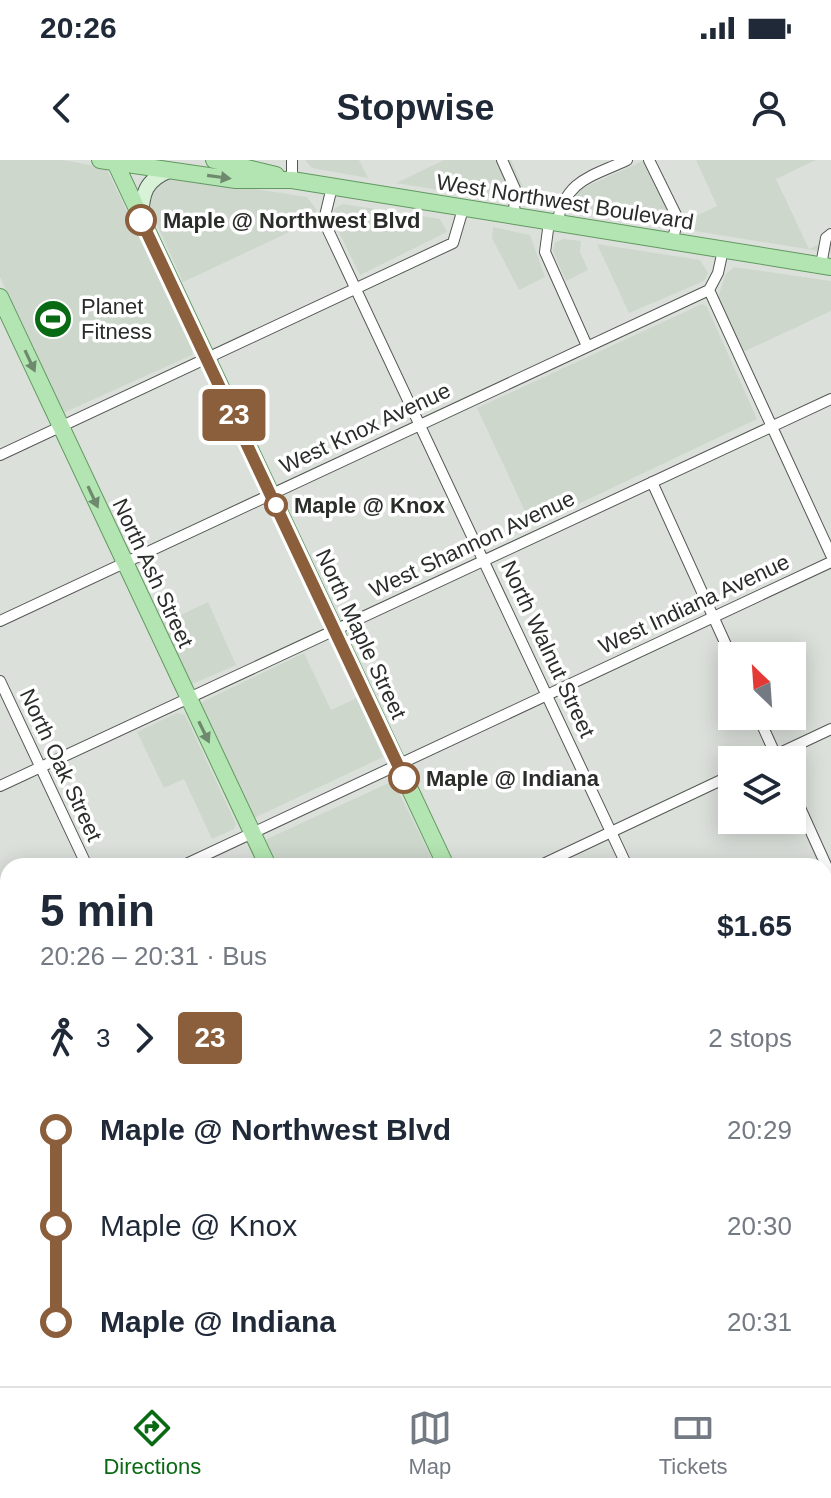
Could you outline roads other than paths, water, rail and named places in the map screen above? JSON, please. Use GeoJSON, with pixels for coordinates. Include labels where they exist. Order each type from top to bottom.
{"type":"FeatureCollection","features":[{"type":"Feature","properties":{"kind":"main road"},"geometry":{"type":"LineString","coordinates":[[214,160],[256,168],[292,180]]}},
{"type":"Feature","properties":{"kind":"main road"},"geometry":{"type":"LineString","coordinates":[[109,161],[236,180],[292,180]]}},
{"type":"Feature","properties":{"kind":"main road","name":"North Maple Street"},"geometry":{"type":"LineString","coordinates":[[109,161],[208,358],[442,858]]}},
{"type":"Feature","properties":{"kind":"main road"},"geometry":{"type":"LineString","coordinates":[[141,220],[144,188],[156,176],[171,170]]}},
{"type":"Feature","properties":{"kind":"main road","name":"West Northwest Boulevard"},"geometry":{"type":"LineString","coordinates":[[292,180],[826,266]]}},
{"type":"Feature","properties":{"kind":"main road","name":"North Ash Street"},"geometry":{"type":"LineString","coordinates":[[0,297],[264,858]]}},
{"type":"Feature","properties":{"kind":"street"},"geometry":{"type":"LineString","coordinates":[[292,160],[292,180]]}},
{"type":"Feature","properties":{"kind":"street"},"geometry":{"type":"LineString","coordinates":[[502,160],[515,189],[514,217]]}},
{"type":"Feature","properties":{"kind":"street"},"geometry":{"type":"LineString","coordinates":[[587,346],[545,252],[561,202],[571,187],[627,160]]}},
{"type":"Feature","properties":{"kind":"street"},"geometry":{"type":"LineString","coordinates":[[649,160],[678,219],[672,242]]}},
{"type":"Feature","properties":{"kind":"street","name":"North Walnut Street"},"geometry":{"type":"LineString","coordinates":[[332,187],[325,221],[623,858]]}},
{"type":"Feature","properties":{"kind":"street"},"geometry":{"type":"LineString","coordinates":[[0,455],[453,243],[463,209]]}},
{"type":"Feature","properties":{"kind":"street"},"geometry":{"type":"LineString","coordinates":[[826,266],[826,238],[831,234]]}},
{"type":"Feature","properties":{"kind":"street"},"geometry":{"type":"LineString","coordinates":[[723,250],[718,273],[709,290],[831,555]]}},
{"type":"Feature","properties":{"kind":"street","name":"West Knox Avenue"},"geometry":{"type":"LineString","coordinates":[[0,621],[709,290]]}},
{"type":"Feature","properties":{"kind":"street","name":"West Shannon Avenue"},"geometry":{"type":"LineString","coordinates":[[0,786],[831,399]]}},
{"type":"Feature","properties":{"kind":"street"},"geometry":{"type":"LineString","coordinates":[[652,482],[725,642]]}},
{"type":"Feature","properties":{"kind":"street","name":"West Indiana Avenue"},"geometry":{"type":"LineString","coordinates":[[199,858],[831,562]]}},
{"type":"Feature","properties":{"kind":"street","name":"North Oak Street"},"geometry":{"type":"LineString","coordinates":[[0,681],[83,858]]}},
{"type":"Feature","properties":{"kind":"street"},"geometry":{"type":"LineString","coordinates":[[797,746],[831,729]]}},
{"type":"Feature","properties":{"kind":"street"},"geometry":{"type":"LineString","coordinates":[[556,858],[718,782]]}},
{"type":"Feature","properties":{"kind":"street"},"geometry":{"type":"LineString","coordinates":[[806,821],[823,858]]}},
{"type":"Feature","properties":{"kind":"place","name":"Maple @ Northwest Blvd"},"geometry":{"type":"Point","coordinates":[141,220]}},
{"type":"Feature","properties":{"kind":"place","name":"Planet Fitness"},"geometry":{"type":"Point","coordinates":[53,319]}},
{"type":"Feature","properties":{"kind":"place","name":"Maple @ Knox"},"geometry":{"type":"Point","coordinates":[276,505]}},
{"type":"Feature","properties":{"kind":"place","name":"Maple @ Indiana"},"geometry":{"type":"Point","coordinates":[404,778]}}]}
